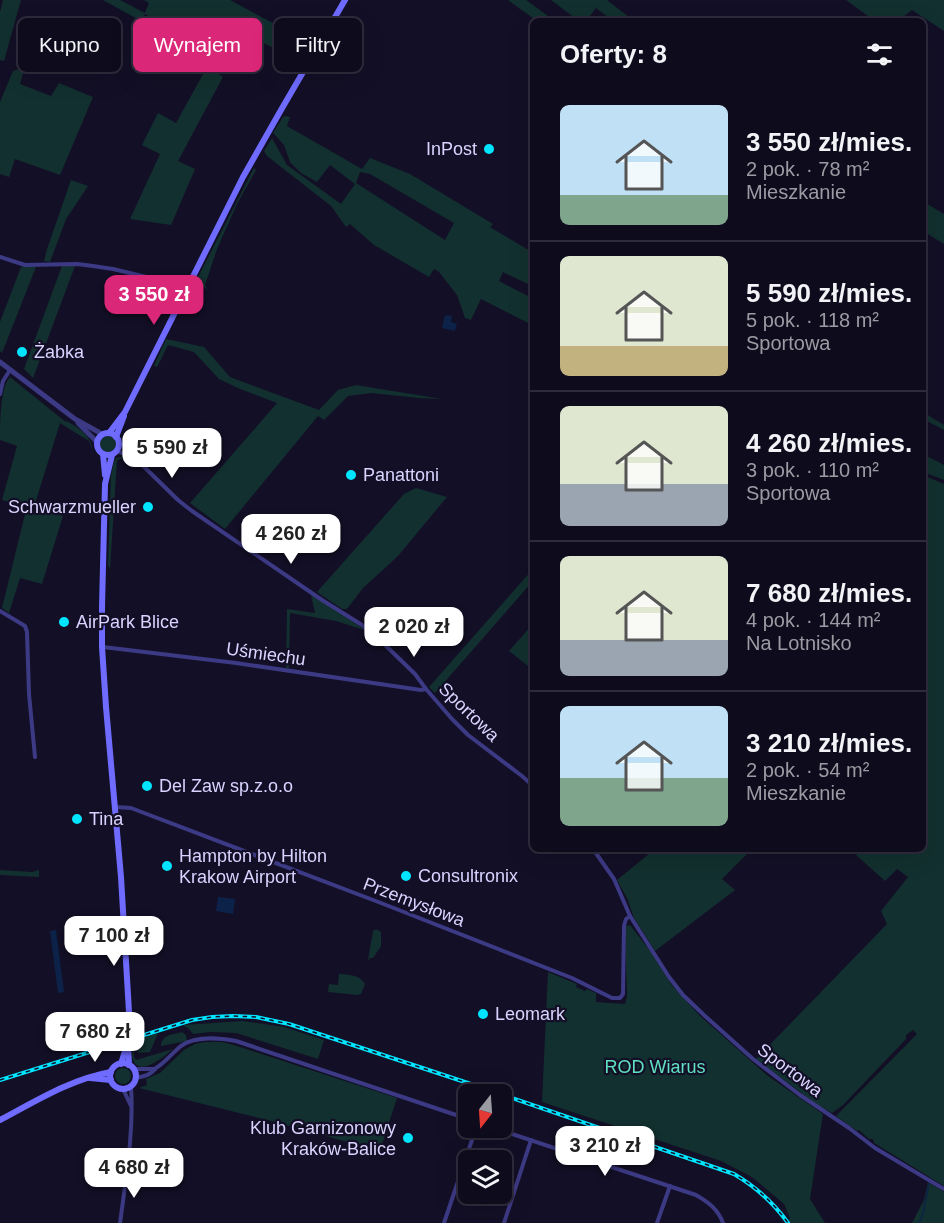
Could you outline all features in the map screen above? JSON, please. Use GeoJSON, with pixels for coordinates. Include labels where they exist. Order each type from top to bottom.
{"type":"FeatureCollection","features":[{"type":"Feature","properties":{"kind":"main road"},"geometry":{"type":"LineString","coordinates":[[106,479],[125,412],[243,177],[345,0]]}},
{"type":"Feature","properties":{"kind":"main road"},"geometry":{"type":"LineString","coordinates":[[111,1072],[111,1080],[123,1089],[131,1086],[136,1078],[128,1044],[129,1012],[122,884],[104,685],[102,607],[106,479],[103,454],[98,449],[97,442],[125,412]]}},
{"type":"Feature","properties":{"kind":"main road"},"geometry":{"type":"LineString","coordinates":[[105,434],[118,440]]}},
{"type":"Feature","properties":{"kind":"main road"},"geometry":{"type":"LineString","coordinates":[[103,454],[114,453]]}},
{"type":"Feature","properties":{"kind":"main road"},"geometry":{"type":"LineString","coordinates":[[0,1120],[74,1082],[111,1072],[121,1064],[128,1044]]}},
{"type":"Feature","properties":{"kind":"main road"},"geometry":{"type":"LineString","coordinates":[[121,1064],[132,1067]]}},
{"type":"Feature","properties":{"kind":"main road"},"geometry":{"type":"LineString","coordinates":[[87,1078],[111,1080]]}},
{"type":"Feature","properties":{"kind":"street"},"geometry":{"type":"LineString","coordinates":[[0,257],[25,265],[93,266],[188,287]]}},
{"type":"Feature","properties":{"kind":"street"},"geometry":{"type":"LineString","coordinates":[[0,362],[75,419],[97,442]]}},
{"type":"Feature","properties":{"kind":"street"},"geometry":{"type":"LineString","coordinates":[[0,394],[4,379],[10,370]]}},
{"type":"Feature","properties":{"kind":"street"},"geometry":{"type":"LineString","coordinates":[[75,419],[105,434]]}},
{"type":"Feature","properties":{"kind":"street","name":"Sportowa"},"geometry":{"type":"LineString","coordinates":[[118,440],[133,453],[134,458]]}},
{"type":"Feature","properties":{"kind":"street","name":"Sportowa"},"geometry":{"type":"LineString","coordinates":[[114,453],[134,458],[178,500],[362,625],[415,674],[468,735],[530,783]]}},
{"type":"Feature","properties":{"kind":"street"},"geometry":{"type":"LineString","coordinates":[[0,611],[25,627],[27,632],[29,694],[35,757]]}},
{"type":"Feature","properties":{"kind":"street","name":"Uśmiechu"},"geometry":{"type":"LineString","coordinates":[[102,646],[426,689]]}},
{"type":"Feature","properties":{"kind":"street","name":"Przemysłowa"},"geometry":{"type":"LineString","coordinates":[[115,807],[131,808],[376,901],[572,978],[612,998],[620,999],[623,994],[624,926],[626,919],[630,916]]}},
{"type":"Feature","properties":{"kind":"street","name":"Sportowa"},"geometry":{"type":"LineString","coordinates":[[595,852],[614,879],[630,916],[683,995],[753,1059],[800,1095],[875,1148],[944,1189]]}},
{"type":"Feature","properties":{"kind":"street"},"geometry":{"type":"LineString","coordinates":[[136,1078],[149,1074],[186,1044],[214,1038],[226,1039],[458,1116]]}},
{"type":"Feature","properties":{"kind":"street"},"geometry":{"type":"LineString","coordinates":[[132,1067],[155,1069]]}},
{"type":"Feature","properties":{"kind":"street"},"geometry":{"type":"LineString","coordinates":[[120,1223],[129,1155],[132,1114],[131,1086]]}},
{"type":"Feature","properties":{"kind":"street"},"geometry":{"type":"LineString","coordinates":[[123,1089],[131,1107]]}},
{"type":"Feature","properties":{"kind":"street"},"geometry":{"type":"LineString","coordinates":[[512,1134],[696,1195],[713,1207],[723,1223]]}},
{"type":"Feature","properties":{"kind":"street"},"geometry":{"type":"LineString","coordinates":[[444,1223],[473,1138]]}},
{"type":"Feature","properties":{"kind":"street"},"geometry":{"type":"LineString","coordinates":[[504,1223],[531,1140]]}},
{"type":"Feature","properties":{"kind":"street"},"geometry":{"type":"LineString","coordinates":[[657,1223],[670,1186]]}},
{"type":"Feature","properties":{"kind":"green space"},"geometry":{"type":"Polygon","coordinates":[[[3,0],[21,0],[4,61],[0,60],[0,12],[3,0]]]}},
{"type":"Feature","properties":{"kind":"green space"},"geometry":{"type":"Polygon","coordinates":[[[103,0],[120,0],[145,13],[149,3],[144,0],[230,0],[274,24],[274,48],[262,42],[262,18],[152,18],[145,14],[143,18],[136,18],[103,0]]]}},
{"type":"Feature","properties":{"kind":"green space"},"geometry":{"type":"Polygon","coordinates":[[[508,0],[526,0],[551,18],[533,18],[508,0]]]}},
{"type":"Feature","properties":{"kind":"green space"},"geometry":{"type":"Polygon","coordinates":[[[551,0],[607,0],[630,18],[609,18],[596,8],[588,18],[575,18],[551,0]]]}},
{"type":"Feature","properties":{"kind":"green space"},"geometry":{"type":"Polygon","coordinates":[[[846,0],[944,0],[944,31],[912,10],[902,18],[871,18],[846,0]]]}},
{"type":"Feature","properties":{"kind":"green space"},"geometry":{"type":"Polygon","coordinates":[[[18,69],[18,72],[24,72],[20,84],[51,96],[59,83],[93,97],[60,175],[15,159],[9,177],[0,174],[0,102],[13,71],[18,69]]]}},
{"type":"Feature","properties":{"kind":"green space"},"geometry":{"type":"Polygon","coordinates":[[[204,72],[215,72],[223,77],[178,161],[195,169],[171,225],[130,219],[160,154],[142,145],[158,113],[176,123],[204,72]]]}},
{"type":"Feature","properties":{"kind":"green space"},"geometry":{"type":"Polygon","coordinates":[[[283,117],[290,117],[287,126],[362,169],[370,158],[410,174],[493,224],[490,227],[530,251],[530,285],[503,272],[499,281],[530,297],[530,324],[481,299],[471,320],[465,318],[457,295],[439,272],[434,269],[429,277],[374,245],[350,224],[346,227],[331,206],[267,156],[264,151],[272,138],[287,165],[341,204],[355,184],[330,165],[317,182],[301,173],[290,162],[284,145],[273,133],[283,117]],[[360,172],[356,183],[445,240],[454,223],[370,174],[360,172]]]}},
{"type":"Feature","properties":{"kind":"green space"},"geometry":{"type":"Polygon","coordinates":[[[254,168],[256,170],[237,204],[217,249],[205,285],[208,290],[196,281],[254,168]]]}},
{"type":"Feature","properties":{"kind":"green space"},"geometry":{"type":"Polygon","coordinates":[[[71,180],[88,186],[66,219],[50,262],[44,261],[47,249],[71,180]]]}},
{"type":"Feature","properties":{"kind":"green space"},"geometry":{"type":"Polygon","coordinates":[[[926,203],[944,214],[944,244],[926,233],[926,203]]]}},
{"type":"Feature","properties":{"kind":"green space"},"geometry":{"type":"Polygon","coordinates":[[[62,266],[75,266],[33,378],[24,369],[62,266]]]}},
{"type":"Feature","properties":{"kind":"green space"},"geometry":{"type":"Polygon","coordinates":[[[21,267],[36,267],[2,353],[0,351],[0,322],[21,267]]]}},
{"type":"Feature","properties":{"kind":"green space"},"geometry":{"type":"Polygon","coordinates":[[[166,339],[204,347],[230,377],[319,410],[338,390],[356,385],[442,399],[371,393],[348,396],[324,420],[318,416],[225,529],[190,503],[277,403],[219,379],[194,352],[168,345],[157,367],[154,366],[166,339]]]}},
{"type":"Feature","properties":{"kind":"green space"},"geometry":{"type":"Polygon","coordinates":[[[10,377],[62,419],[84,433],[90,440],[93,451],[89,441],[60,423],[34,507],[63,516],[42,584],[20,578],[9,613],[2,608],[27,506],[2,500],[17,446],[0,440],[2,397],[10,377]]]}},
{"type":"Feature","properties":{"kind":"green space"},"geometry":{"type":"Polygon","coordinates":[[[926,414],[944,425],[944,430],[926,421],[926,414]]]}},
{"type":"Feature","properties":{"kind":"green space"},"geometry":{"type":"Polygon","coordinates":[[[108,436],[114,438],[116,444],[114,450],[108,452],[102,450],[100,444],[102,438],[108,436]]]}},
{"type":"Feature","properties":{"kind":"green space"},"geometry":{"type":"Polygon","coordinates":[[[926,456],[944,465],[944,480],[926,473],[926,456]]]}},
{"type":"Feature","properties":{"kind":"green space"},"geometry":{"type":"Polygon","coordinates":[[[116,458],[124,458],[117,460],[110,569],[108,565],[111,475],[116,458]]]}},
{"type":"Feature","properties":{"kind":"green space"},"geometry":{"type":"Polygon","coordinates":[[[926,476],[944,484],[944,1186],[874,1143],[873,1139],[869,1139],[836,1116],[917,1034],[913,1030],[843,1105],[832,1113],[816,1104],[756,1059],[887,924],[881,911],[908,877],[897,869],[885,881],[856,855],[858,852],[926,852],[926,476]]]}},
{"type":"Feature","properties":{"kind":"green space"},"geometry":{"type":"Polygon","coordinates":[[[416,488],[447,497],[398,556],[363,588],[347,609],[342,609],[317,592],[404,494],[416,488]]]}},
{"type":"Feature","properties":{"kind":"green space"},"geometry":{"type":"Polygon","coordinates":[[[530,572],[530,584],[435,693],[429,687],[530,572]]]}},
{"type":"Feature","properties":{"kind":"green space"},"geometry":{"type":"Polygon","coordinates":[[[311,595],[367,631],[336,621],[290,613],[289,668],[286,668],[287,609],[315,613],[311,595]]]}},
{"type":"Feature","properties":{"kind":"green space"},"geometry":{"type":"Polygon","coordinates":[[[530,627],[530,667],[509,651],[530,627]]]}},
{"type":"Feature","properties":{"kind":"green space"},"geometry":{"type":"Polygon","coordinates":[[[651,852],[749,852],[722,879],[735,890],[655,951],[634,918],[617,880],[651,852]]]}},
{"type":"Feature","properties":{"kind":"green space"},"geometry":{"type":"Polygon","coordinates":[[[0,870],[32,872],[39,870],[39,877],[0,875],[0,870]]]}},
{"type":"Feature","properties":{"kind":"green space","name":"ROD Wiarus"},"geometry":{"type":"Polygon","coordinates":[[[630,925],[651,952],[671,984],[699,1015],[768,1076],[823,1114],[810,1199],[825,1223],[785,1223],[790,1218],[784,1204],[752,1177],[721,1161],[542,1102],[548,972],[577,984],[576,987],[585,991],[587,989],[596,993],[596,1002],[625,1004],[627,996],[625,930],[626,926],[630,925]]]}},
{"type":"Feature","properties":{"kind":"green space"},"geometry":{"type":"Polygon","coordinates":[[[376,929],[381,932],[381,946],[373,958],[368,960],[373,931],[376,929]]]}},
{"type":"Feature","properties":{"kind":"green space"},"geometry":{"type":"Polygon","coordinates":[[[339,974],[360,978],[365,984],[361,994],[328,992],[329,984],[338,985],[339,974]]]}},
{"type":"Feature","properties":{"kind":"green space"},"geometry":{"type":"Polygon","coordinates":[[[243,1021],[284,1027],[324,1040],[318,1059],[236,1033],[193,1034],[183,1025],[243,1021]]]}},
{"type":"Feature","properties":{"kind":"green space"},"geometry":{"type":"Polygon","coordinates":[[[182,1032],[186,1035],[187,1041],[161,1046],[165,1037],[182,1032]]]}},
{"type":"Feature","properties":{"kind":"green space"},"geometry":{"type":"Polygon","coordinates":[[[158,1033],[150,1052],[139,1053],[133,1045],[133,1041],[158,1033]]]}},
{"type":"Feature","properties":{"kind":"green space"},"geometry":{"type":"Polygon","coordinates":[[[205,1042],[234,1045],[397,1098],[380,1151],[139,1088],[147,1085],[146,1079],[160,1073],[184,1050],[205,1042]]]}},
{"type":"Feature","properties":{"kind":"green space"},"geometry":{"type":"Polygon","coordinates":[[[133,1047],[136,1060],[173,1049],[154,1063],[142,1067],[133,1060],[133,1047]]]}},
{"type":"Feature","properties":{"kind":"green space"},"geometry":{"type":"Polygon","coordinates":[[[120,1068],[126,1068],[131,1076],[129,1082],[120,1084],[115,1079],[115,1073],[120,1068]]]}},
{"type":"Feature","properties":{"kind":"green space"},"geometry":{"type":"Polygon","coordinates":[[[928,1182],[944,1192],[944,1223],[912,1223],[924,1200],[928,1182]]]}},
{"type":"Feature","properties":{"kind":"water"},"geometry":{"type":"Polygon","coordinates":[[[445,315],[452,316],[451,322],[457,324],[455,331],[442,328],[445,315]]]}},
{"type":"Feature","properties":{"kind":"water"},"geometry":{"type":"Polygon","coordinates":[[[218,897],[235,899],[233,914],[216,911],[218,897]]]}},
{"type":"Feature","properties":{"kind":"water"},"geometry":{"type":"Polygon","coordinates":[[[56,930],[64,992],[58,993],[50,931],[56,930]]]}},
{"type":"Feature","properties":{"kind":"waterway"},"geometry":{"type":"LineString","coordinates":[[919,1223],[929,1183]]}},
{"type":"Feature","properties":{"kind":"railway"},"geometry":{"type":"LineString","coordinates":[[0,1080],[192,1020],[233,1016],[256,1017],[289,1024],[734,1174],[764,1195],[788,1223]]}},
{"type":"Feature","properties":{"kind":"place","name":"InPost"},"geometry":{"type":"Point","coordinates":[489,149]}},
{"type":"Feature","properties":{"kind":"place","name":"Żabka"},"geometry":{"type":"Point","coordinates":[22,352]}},
{"type":"Feature","properties":{"kind":"place","name":"Panattoni"},"geometry":{"type":"Point","coordinates":[351,475]}},
{"type":"Feature","properties":{"kind":"place","name":"Schwarzmueller"},"geometry":{"type":"Point","coordinates":[148,507]}},
{"type":"Feature","properties":{"kind":"place","name":"AirPark Blice"},"geometry":{"type":"Point","coordinates":[64,622]}},
{"type":"Feature","properties":{"kind":"place","name":"Del Zaw sp.z.o.o"},"geometry":{"type":"Point","coordinates":[147,786]}},
{"type":"Feature","properties":{"kind":"place","name":"Tina"},"geometry":{"type":"Point","coordinates":[77,819]}},
{"type":"Feature","properties":{"kind":"place","name":"Hampton by Hilton Krakow Airport"},"geometry":{"type":"Point","coordinates":[167,866]}},
{"type":"Feature","properties":{"kind":"place","name":"Consultronix"},"geometry":{"type":"Point","coordinates":[406,876]}},
{"type":"Feature","properties":{"kind":"place","name":"Leomark"},"geometry":{"type":"Point","coordinates":[483,1014]}},
{"type":"Feature","properties":{"kind":"place","name":"Klub Garnizonowy Kraków-Balice"},"geometry":{"type":"Point","coordinates":[408,1138]}}]}
